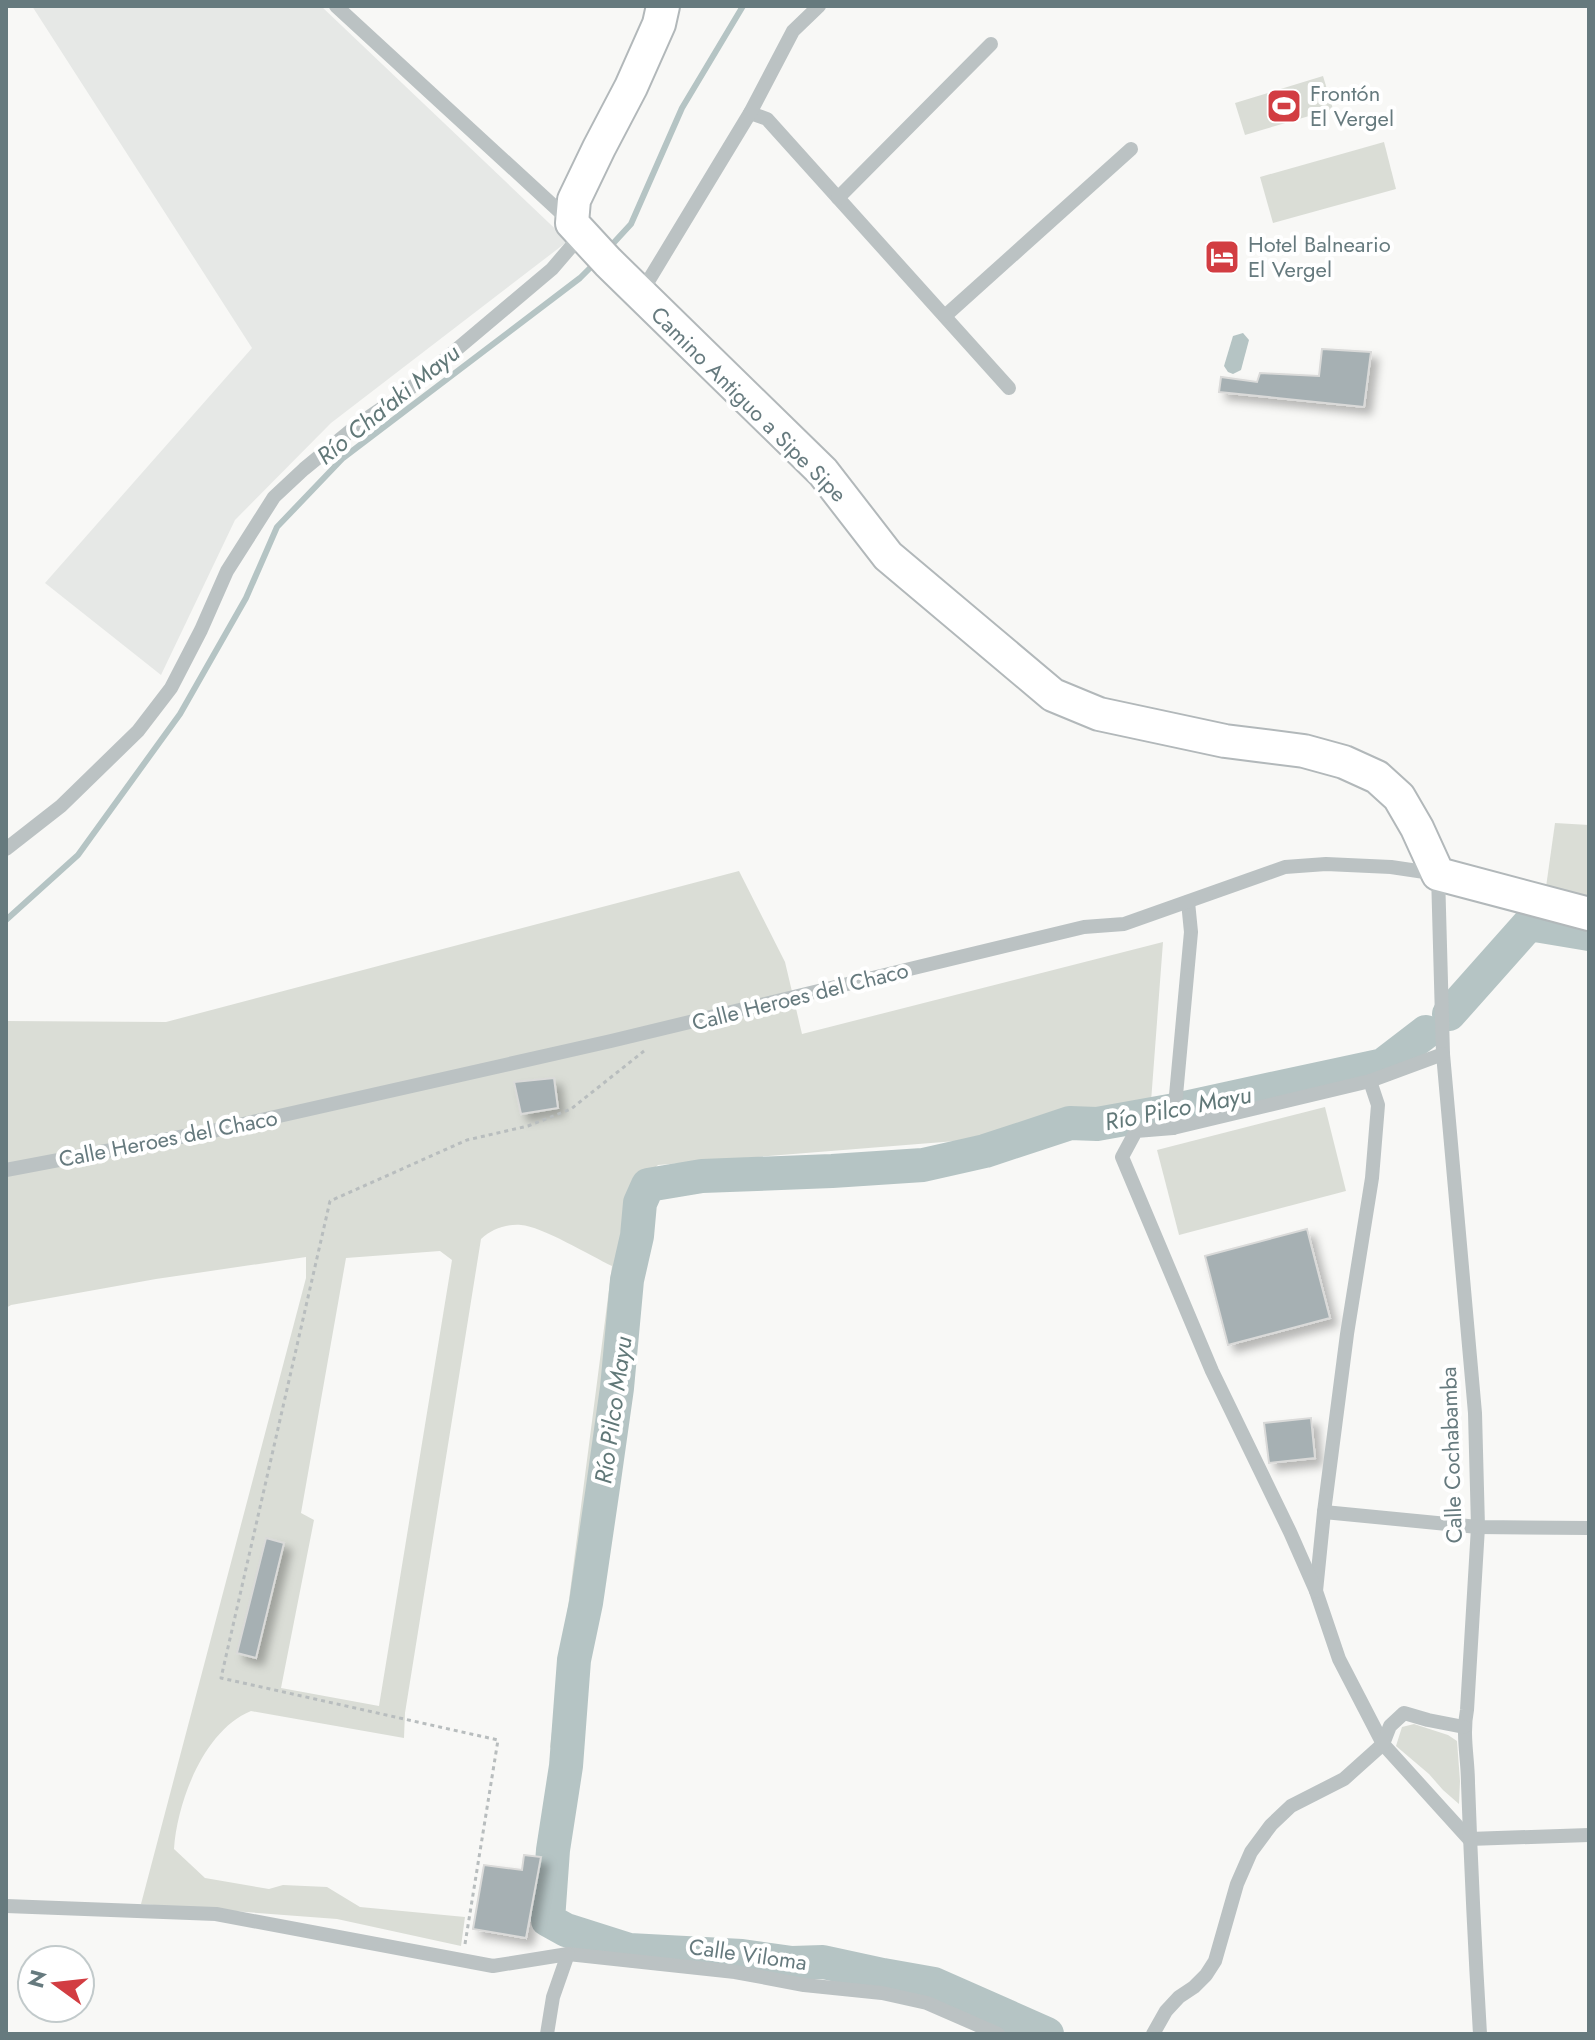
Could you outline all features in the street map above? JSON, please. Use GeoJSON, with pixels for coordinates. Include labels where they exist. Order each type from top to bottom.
{"type":"FeatureCollection","features":[{"type":"Feature","properties":{"kind":"main road"},"geometry":{"type":"LineString","coordinates":[[588,239],[574,200],[631,87],[659,24],[663,6]]}},
{"type":"Feature","properties":{"kind":"main road","name":"Camino Antiguo a Sipe Sipe"},"geometry":{"type":"LineString","coordinates":[[588,239],[640,294],[823,472],[888,556],[1053,695],[1099,714],[1225,741],[1304,751],[1344,762],[1377,777],[1399,797],[1438,874]]}},
{"type":"Feature","properties":{"kind":"main road","name":"Calle Heroes del Chaco"},"geometry":{"type":"LineString","coordinates":[[1438,874],[1589,914]]}},
{"type":"Feature","properties":{"kind":"street"},"geometry":{"type":"LineString","coordinates":[[6,849],[61,806],[138,731],[171,688],[227,571],[274,497],[315,459],[406,392],[588,239],[336,6]]}},
{"type":"Feature","properties":{"kind":"street"},"geometry":{"type":"LineString","coordinates":[[640,294],[750,113],[793,31],[819,6]]}},
{"type":"Feature","properties":{"kind":"street"},"geometry":{"type":"LineString","coordinates":[[838,198],[991,44]]}},
{"type":"Feature","properties":{"kind":"street"},"geometry":{"type":"LineString","coordinates":[[750,113],[767,119],[1009,388]]}},
{"type":"Feature","properties":{"kind":"street"},"geometry":{"type":"LineString","coordinates":[[945,316],[1131,149]]}},
{"type":"Feature","properties":{"kind":"street","name":"Calle Heroes del Chaco"},"geometry":{"type":"LineString","coordinates":[[6,1170],[217,1130],[611,1041],[1084,927],[1124,924],[1285,867],[1326,864],[1391,867],[1438,874]]}},
{"type":"Feature","properties":{"kind":"street","name":"Calle Cochabamba"},"geometry":{"type":"LineString","coordinates":[[1438,874],[1443,1054],[1475,1413],[1478,1527],[1464,1727],[1480,2034]]}},
{"type":"Feature","properties":{"kind":"street"},"geometry":{"type":"LineString","coordinates":[[1173,1128],[1191,932],[1188,902]]}},
{"type":"Feature","properties":{"kind":"street"},"geometry":{"type":"LineString","coordinates":[[1443,1054],[1370,1081],[1173,1128],[1136,1131],[1122,1157],[1212,1371],[1316,1591],[1339,1659],[1383,1744],[1469,1839],[1589,1835]]}},
{"type":"Feature","properties":{"kind":"street"},"geometry":{"type":"LineString","coordinates":[[1316,1591],[1347,1334],[1372,1178],[1378,1105],[1370,1081]]}},
{"type":"Feature","properties":{"kind":"street"},"geometry":{"type":"LineString","coordinates":[[1324,1512],[1478,1527],[1589,1528]]}},
{"type":"Feature","properties":{"kind":"street"},"geometry":{"type":"LineString","coordinates":[[1153,2034],[1166,2011],[1200,1981],[1215,1961],[1237,1884],[1251,1852],[1271,1825],[1291,1806],[1344,1779],[1383,1744],[1390,1726],[1404,1713],[1464,1727]]}},
{"type":"Feature","properties":{"kind":"street","name":"Calle Viloma"},"geometry":{"type":"LineString","coordinates":[[6,1906],[216,1914],[493,1966],[568,1954],[735,1972],[804,1985],[882,1993],[927,2003],[998,2034]]}},
{"type":"Feature","properties":{"kind":"street"},"geometry":{"type":"LineString","coordinates":[[547,2034],[553,1997],[568,1954]]}},
{"type":"Feature","properties":{"kind":"path"},"geometry":{"type":"LineString","coordinates":[[462,1960],[498,1740],[221,1678],[330,1201],[467,1140],[528,1126],[571,1109],[643,1051]]}},
{"type":"Feature","properties":{"kind":"shaded area"},"geometry":{"type":"Polygon","coordinates":[[[32,6],[321,6],[568,241],[331,423],[235,520],[161,675],[45,583],[252,348],[32,6]]]}},
{"type":"Feature","properties":{"kind":"shaded area","name":"Frontón El Vergel"},"geometry":{"type":"Polygon","coordinates":[[[1323,76],[1333,109],[1245,135],[1235,103],[1323,76]]]}},
{"type":"Feature","properties":{"kind":"shaded area"},"geometry":{"type":"Polygon","coordinates":[[[1384,142],[1396,189],[1273,223],[1260,177],[1384,142]]]}},
{"type":"Feature","properties":{"kind":"shaded area"},"geometry":{"type":"Polygon","coordinates":[[[1243,333],[1249,340],[1241,370],[1233,374],[1224,366],[1233,336],[1243,333]]]}},
{"type":"Feature","properties":{"kind":"shaded area"},"geometry":{"type":"Polygon","coordinates":[[[1555,823],[1589,825],[1589,899],[1546,887],[1555,823]]]}},
{"type":"Feature","properties":{"kind":"shaded area"},"geometry":{"type":"Polygon","coordinates":[[[739,871],[785,962],[802,1034],[1163,942],[1150,1115],[956,1141],[658,1165],[646,1176],[627,1280],[617,1388],[586,1603],[574,1660],[566,1766],[550,1747],[612,1266],[530,1227],[504,1226],[481,1239],[405,1713],[404,1738],[251,1711],[234,1720],[220,1734],[196,1770],[181,1810],[174,1849],[205,1878],[269,1889],[283,1885],[327,1887],[360,1907],[465,1917],[461,1946],[337,1919],[141,1904],[306,1278],[306,1257],[156,1279],[6,1308],[6,1021],[166,1022],[739,871]],[[440,1251],[346,1258],[301,1513],[314,1520],[281,1688],[379,1706],[452,1260],[440,1251]]]}},
{"type":"Feature","properties":{"kind":"shaded area"},"geometry":{"type":"Polygon","coordinates":[[[1325,1107],[1346,1191],[1179,1235],[1157,1150],[1325,1107]]]}},
{"type":"Feature","properties":{"kind":"shaded area"},"geometry":{"type":"Polygon","coordinates":[[[1414,1724],[1457,1741],[1459,1804],[1396,1746],[1402,1727],[1414,1724]]]}},
{"type":"Feature","properties":{"kind":"building"},"geometry":{"type":"Polygon","coordinates":[[[1322,349],[1371,352],[1364,407],[1219,392],[1221,377],[1257,382],[1260,373],[1319,376],[1322,349]]]}},
{"type":"Feature","properties":{"kind":"building"},"geometry":{"type":"Polygon","coordinates":[[[554,1078],[558,1108],[521,1114],[514,1082],[554,1078]]]}},
{"type":"Feature","properties":{"kind":"building"},"geometry":{"type":"Polygon","coordinates":[[[1307,1229],[1330,1318],[1228,1345],[1205,1256],[1307,1229]]]}},
{"type":"Feature","properties":{"kind":"building"},"geometry":{"type":"Polygon","coordinates":[[[1311,1418],[1315,1458],[1269,1463],[1264,1423],[1311,1418]]]}},
{"type":"Feature","properties":{"kind":"building"},"geometry":{"type":"Polygon","coordinates":[[[266,1538],[284,1543],[256,1658],[237,1653],[266,1538]]]}},
{"type":"Feature","properties":{"kind":"building"},"geometry":{"type":"Polygon","coordinates":[[[524,1855],[541,1857],[526,1938],[473,1929],[484,1865],[522,1870],[524,1855]]]}},
{"type":"Feature","properties":{"kind":"waterway","name":"Río Cha'aki Mayu"},"geometry":{"type":"LineString","coordinates":[[608,249],[631,224],[682,108],[743,6]]}},
{"type":"Feature","properties":{"kind":"waterway","name":"Río Cha'aki Mayu"},"geometry":{"type":"LineString","coordinates":[[6,920],[78,855],[180,714],[246,598],[277,527],[343,458],[580,278],[595,263]]}},
{"type":"Feature","properties":{"kind":"waterway"},"geometry":{"type":"LineString","coordinates":[[1449,1014],[1529,924],[1589,934]]}},
{"type":"Feature","properties":{"kind":"waterway","name":"Río Pilco Mayu"},"geometry":{"type":"LineString","coordinates":[[1047,2034],[934,1984],[823,1962],[792,1963],[742,1956],[629,1950],[566,1930],[548,1920],[553,1850],[566,1766],[574,1660],[586,1603],[603,1487],[617,1388],[627,1280],[637,1236],[640,1203],[648,1185],[702,1176],[923,1165],[985,1151],[1070,1123],[1097,1124],[1175,1110],[1383,1065],[1426,1032]]}},
{"type":"Feature","properties":{"kind":"place","name":"Frontón El Vergel"},"geometry":{"type":"Point","coordinates":[1284,106]}},
{"type":"Feature","properties":{"kind":"place","name":"Hotel Balneario El Vergel"},"geometry":{"type":"Point","coordinates":[1222,257]}}]}
